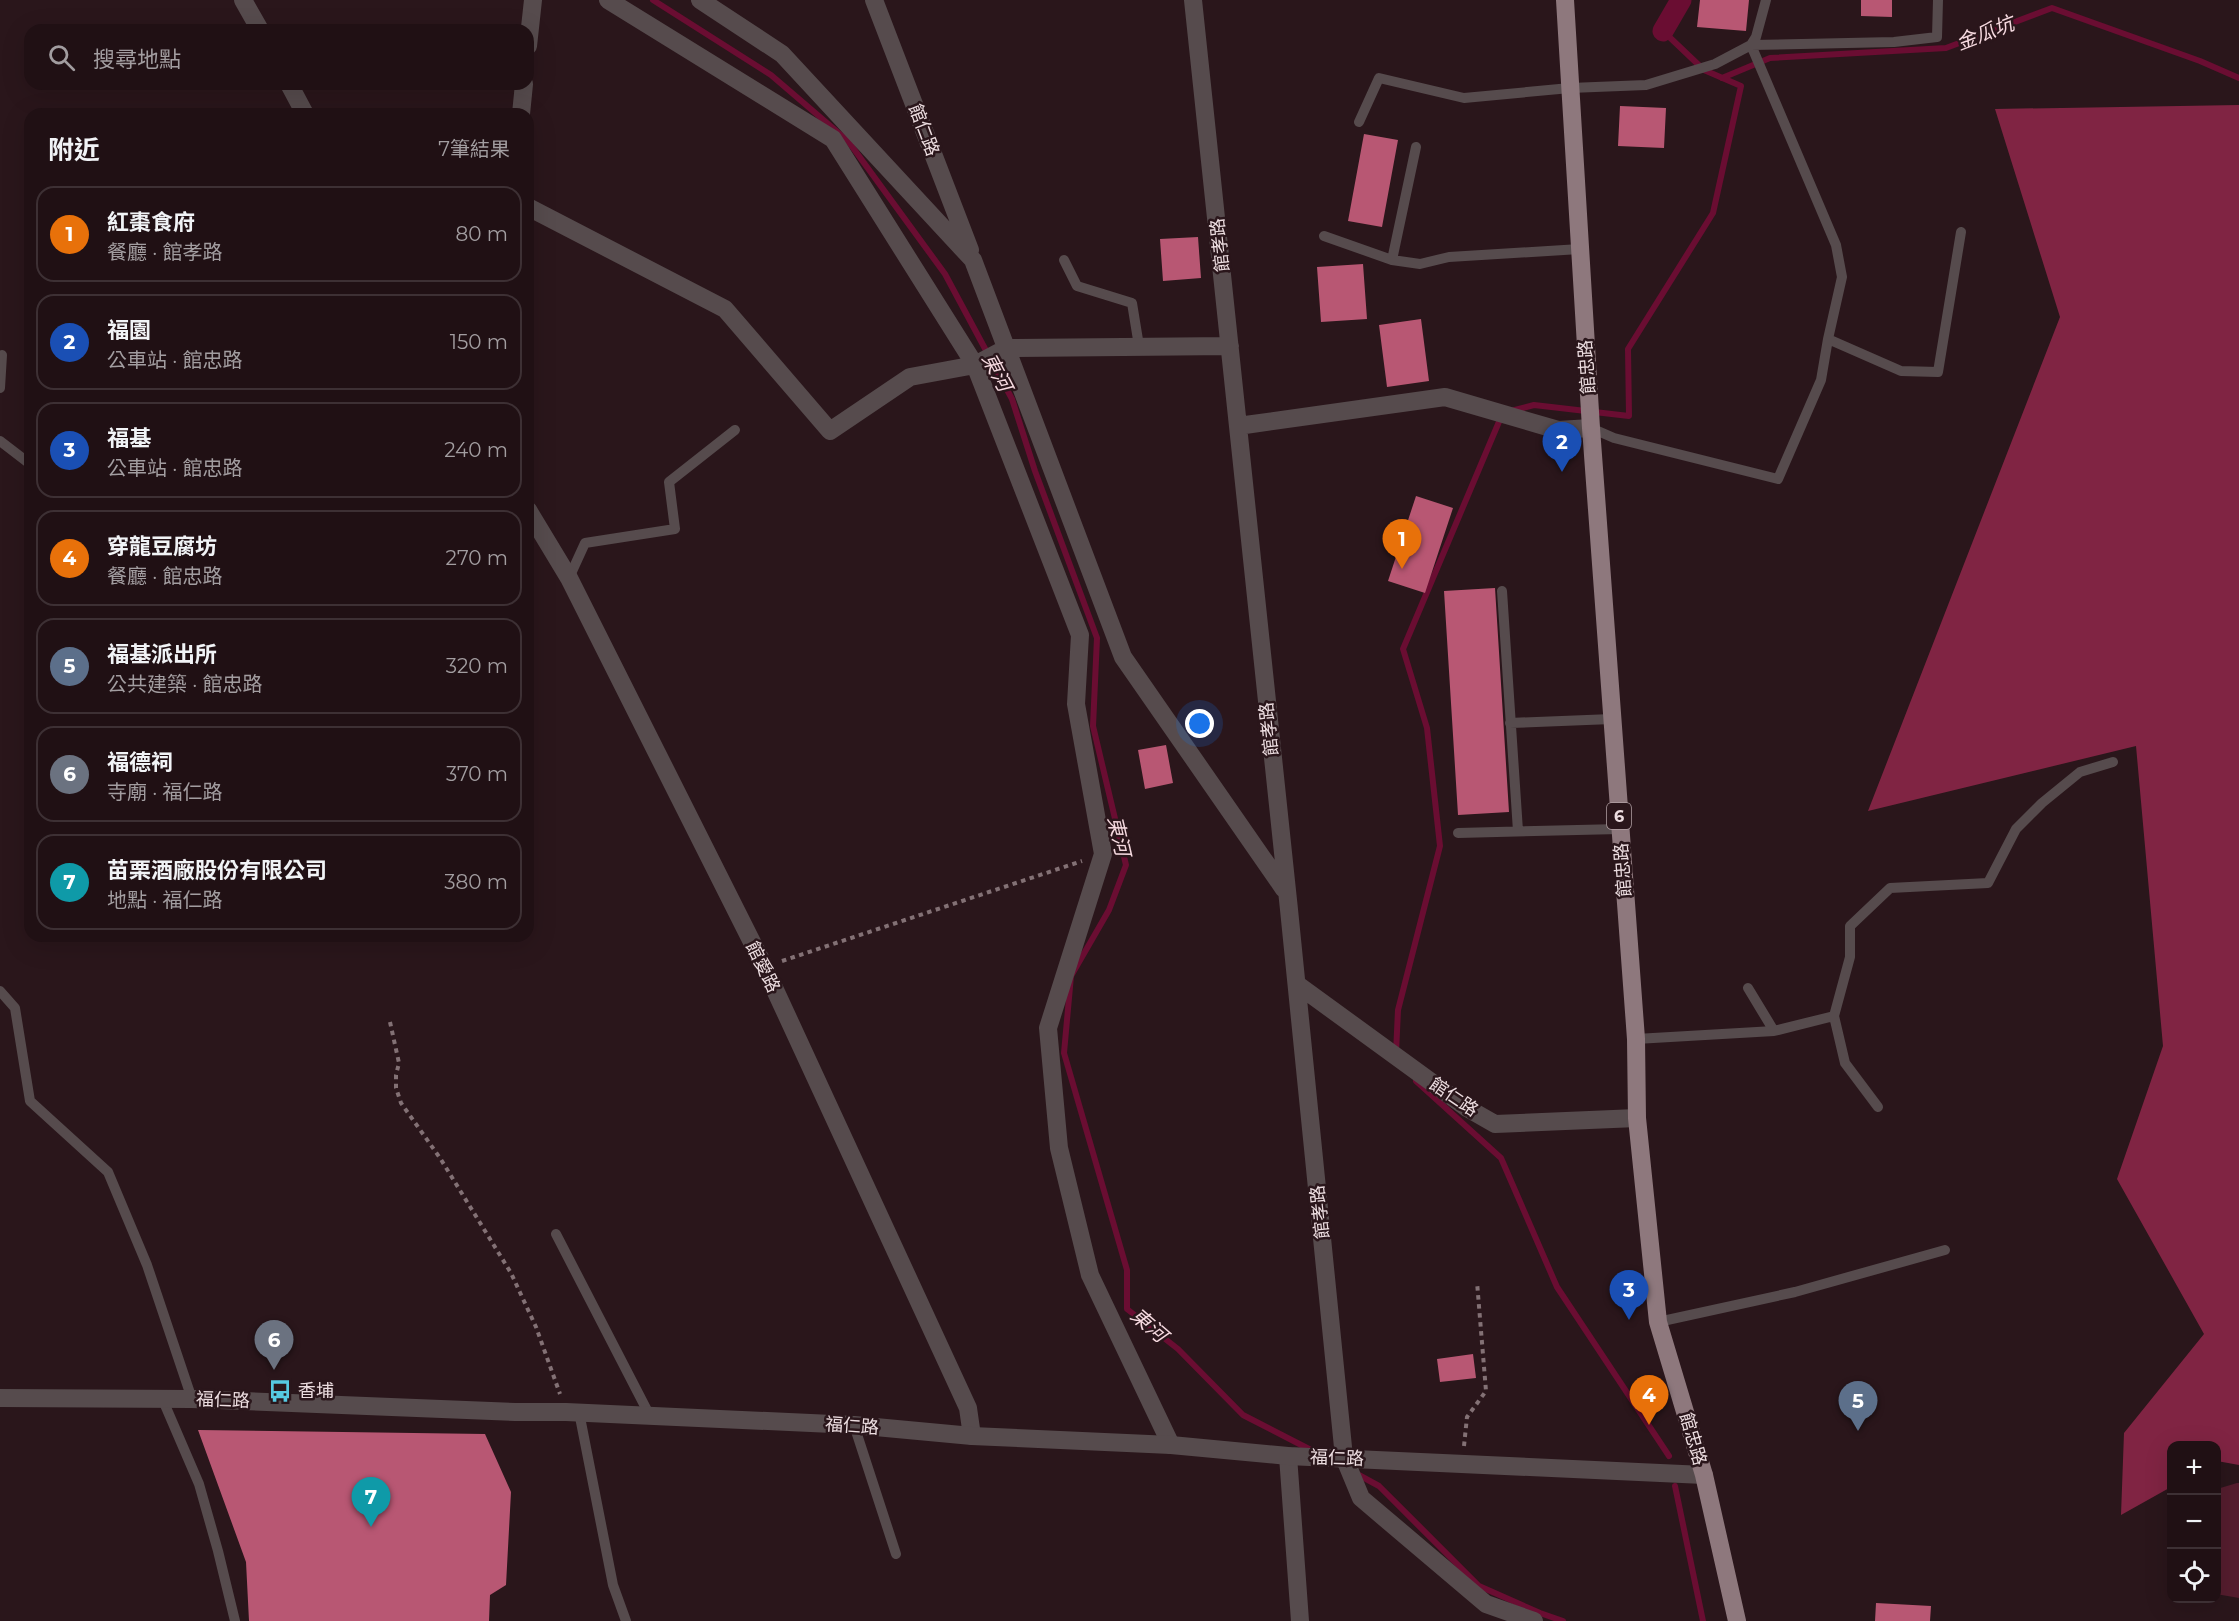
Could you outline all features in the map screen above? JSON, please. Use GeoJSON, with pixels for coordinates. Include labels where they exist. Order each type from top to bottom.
{"type":"FeatureCollection","features":[{"type":"Feature","properties":{"kind":"main road","name":"館忠路"},"geometry":{"type":"LineString","coordinates":[[1565,0],[1591,428],[1636,1039],[1637,1118],[1658,1322],[1704,1475],[1737,1621]]}},
{"type":"Feature","properties":{"kind":"street"},"geometry":{"type":"LineString","coordinates":[[243,0],[257,24]]}},
{"type":"Feature","properties":{"kind":"street"},"geometry":{"type":"LineString","coordinates":[[530,24],[533,0]]}},
{"type":"Feature","properties":{"kind":"street"},"geometry":{"type":"LineString","coordinates":[[608,0],[833,139],[975,365],[1080,635],[1076,704],[1103,854],[1048,1028],[1059,1148],[1090,1275],[1171,1445]]}},
{"type":"Feature","properties":{"kind":"street"},"geometry":{"type":"LineString","coordinates":[[699,0],[782,54],[974,260]]}},
{"type":"Feature","properties":{"kind":"street","name":"館仁路"},"geometry":{"type":"LineString","coordinates":[[874,0],[1124,657],[1286,891]]}},
{"type":"Feature","properties":{"kind":"street","name":"館孝路"},"geometry":{"type":"LineString","coordinates":[[1193,0],[1286,891],[1298,985],[1344,1458],[1361,1498],[1486,1604],[1534,1621]]}},
{"type":"Feature","properties":{"kind":"street"},"geometry":{"type":"LineString","coordinates":[[292,90],[302,108]]}},
{"type":"Feature","properties":{"kind":"street"},"geometry":{"type":"LineString","coordinates":[[522,108],[523,90]]}},
{"type":"Feature","properties":{"kind":"street"},"geometry":{"type":"LineString","coordinates":[[534,210],[725,309],[830,431],[910,377],[975,365],[1007,348],[1230,346]]}},
{"type":"Feature","properties":{"kind":"street"},"geometry":{"type":"LineString","coordinates":[[1238,426],[1445,397],[1558,430],[1591,428]]}},
{"type":"Feature","properties":{"kind":"street","name":"館愛路"},"geometry":{"type":"LineString","coordinates":[[534,520],[569,578],[764,966],[968,1408],[972,1436]]}},
{"type":"Feature","properties":{"kind":"street","name":"館仁路"},"geometry":{"type":"LineString","coordinates":[[1298,985],[1467,1108],[1496,1124],[1637,1118]]}},
{"type":"Feature","properties":{"kind":"street","name":"福仁路"},"geometry":{"type":"LineString","coordinates":[[0,1398],[162,1398],[515,1413],[573,1412],[854,1425],[972,1436],[1171,1445],[1288,1456],[1704,1475]]}},
{"type":"Feature","properties":{"kind":"street"},"geometry":{"type":"LineString","coordinates":[[1288,1456],[1300,1621]]}},
{"type":"Feature","properties":{"kind":"lane"},"geometry":{"type":"LineString","coordinates":[[1751,45],[1756,37],[1766,0]]}},
{"type":"Feature","properties":{"kind":"lane"},"geometry":{"type":"LineString","coordinates":[[1359,122],[1379,78],[1464,99],[1570,88],[1646,85],[1715,64],[1751,45],[1894,42],[1937,37],[1938,0]]}},
{"type":"Feature","properties":{"kind":"lane"},"geometry":{"type":"LineString","coordinates":[[1591,428],[1614,438],[1778,479],[1821,380],[1842,277],[1836,245],[1751,45]]}},
{"type":"Feature","properties":{"kind":"lane"},"geometry":{"type":"LineString","coordinates":[[1392,260],[1416,147]]}},
{"type":"Feature","properties":{"kind":"lane"},"geometry":{"type":"LineString","coordinates":[[1828,339],[1901,370],[1938,372],[1961,232]]}},
{"type":"Feature","properties":{"kind":"lane"},"geometry":{"type":"LineString","coordinates":[[1324,236],[1392,260],[1420,264],[1449,257],[1580,249]]}},
{"type":"Feature","properties":{"kind":"lane"},"geometry":{"type":"LineString","coordinates":[[1064,260],[1077,286],[1132,303],[1139,346]]}},
{"type":"Feature","properties":{"kind":"lane"},"geometry":{"type":"LineString","coordinates":[[0,388],[2,356]]}},
{"type":"Feature","properties":{"kind":"lane"},"geometry":{"type":"LineString","coordinates":[[569,578],[585,543],[675,530],[669,482],[735,430]]}},
{"type":"Feature","properties":{"kind":"lane"},"geometry":{"type":"LineString","coordinates":[[0,441],[24,459]]}},
{"type":"Feature","properties":{"kind":"lane"},"geometry":{"type":"LineString","coordinates":[[1502,591],[1518,831]]}},
{"type":"Feature","properties":{"kind":"lane"},"geometry":{"type":"LineString","coordinates":[[1510,723],[1612,718]]}},
{"type":"Feature","properties":{"kind":"lane"},"geometry":{"type":"LineString","coordinates":[[1878,1107],[1845,1064],[1834,1016],[1850,957],[1850,926],[1890,888],[1988,884],[2016,829],[2042,802],[2080,772],[2113,762]]}},
{"type":"Feature","properties":{"kind":"lane"},"geometry":{"type":"LineString","coordinates":[[1458,833],[1620,829]]}},
{"type":"Feature","properties":{"kind":"lane"},"geometry":{"type":"LineString","coordinates":[[1748,988],[1774,1031]]}},
{"type":"Feature","properties":{"kind":"lane"},"geometry":{"type":"LineString","coordinates":[[0,991],[15,1008],[30,1101],[108,1172],[147,1265],[192,1399]]}},
{"type":"Feature","properties":{"kind":"lane"},"geometry":{"type":"LineString","coordinates":[[1636,1039],[1774,1031],[1834,1016]]}},
{"type":"Feature","properties":{"kind":"lane"},"geometry":{"type":"LineString","coordinates":[[556,1234],[650,1416]]}},
{"type":"Feature","properties":{"kind":"lane"},"geometry":{"type":"LineString","coordinates":[[1658,1322],[1795,1292],[1945,1250]]}},
{"type":"Feature","properties":{"kind":"lane"},"geometry":{"type":"LineString","coordinates":[[162,1398],[199,1484],[235,1621]]}},
{"type":"Feature","properties":{"kind":"lane"},"geometry":{"type":"LineString","coordinates":[[573,1412],[614,1586],[626,1621]]}},
{"type":"Feature","properties":{"kind":"lane"},"geometry":{"type":"LineString","coordinates":[[854,1425],[896,1554]]}},
{"type":"Feature","properties":{"kind":"path"},"geometry":{"type":"LineString","coordinates":[[764,966],[1103,854]]}},
{"type":"Feature","properties":{"kind":"path"},"geometry":{"type":"LineString","coordinates":[[390,1022],[399,1063],[396,1088],[401,1103],[440,1158],[510,1273],[573,1412]]}},
{"type":"Feature","properties":{"kind":"path"},"geometry":{"type":"LineString","coordinates":[[1463,1464],[1467,1417],[1486,1391],[1477,1282]]}},
{"type":"Feature","properties":{"kind":"shaded area"},"geometry":{"type":"Polygon","coordinates":[[[2239,105],[2239,1465],[2221,1462],[2221,1441],[2167,1441],[2167,1489],[2121,1515],[2124,1433],[2204,1334],[2117,1179],[2163,1046],[2136,746],[1868,811],[2060,317],[1995,109],[2239,105]]]}},
{"type":"Feature","properties":{"kind":"shaded area"},"geometry":{"type":"Polygon","coordinates":[[[2239,1483],[2239,1598],[2221,1595],[2221,1488],[2239,1483]]]}},
{"type":"Feature","properties":{"kind":"building"},"geometry":{"type":"Polygon","coordinates":[[[1700,0],[1749,0],[1746,31],[1697,27],[1700,0]]]}},
{"type":"Feature","properties":{"kind":"building"},"geometry":{"type":"Polygon","coordinates":[[[1861,0],[1892,0],[1892,17],[1861,16],[1861,0]]]}},
{"type":"Feature","properties":{"kind":"building"},"geometry":{"type":"Polygon","coordinates":[[[1620,106],[1666,108],[1664,148],[1618,146],[1620,106]]]}},
{"type":"Feature","properties":{"kind":"building"},"geometry":{"type":"Polygon","coordinates":[[[1364,134],[1398,140],[1382,227],[1348,221],[1364,134]]]}},
{"type":"Feature","properties":{"kind":"building"},"geometry":{"type":"Polygon","coordinates":[[[1198,237],[1201,278],[1163,281],[1160,239],[1198,237]]]}},
{"type":"Feature","properties":{"kind":"building"},"geometry":{"type":"Polygon","coordinates":[[[1363,264],[1367,319],[1321,322],[1317,267],[1363,264]]]}},
{"type":"Feature","properties":{"kind":"building"},"geometry":{"type":"Polygon","coordinates":[[[1421,319],[1429,381],[1387,387],[1379,325],[1421,319]]]}},
{"type":"Feature","properties":{"kind":"building"},"geometry":{"type":"Polygon","coordinates":[[[1416,496],[1453,508],[1425,593],[1388,581],[1416,496]]]}},
{"type":"Feature","properties":{"kind":"building"},"geometry":{"type":"Polygon","coordinates":[[[1495,588],[1509,812],[1458,815],[1444,591],[1495,588]]]}},
{"type":"Feature","properties":{"kind":"building"},"geometry":{"type":"Polygon","coordinates":[[[1166,745],[1173,783],[1145,789],[1138,750],[1166,745]]]}},
{"type":"Feature","properties":{"kind":"building"},"geometry":{"type":"Polygon","coordinates":[[[1473,1354],[1476,1378],[1440,1382],[1437,1359],[1473,1354]]]}},
{"type":"Feature","properties":{"kind":"building"},"geometry":{"type":"Polygon","coordinates":[[[198,1430],[485,1434],[511,1492],[506,1585],[490,1595],[489,1621],[249,1621],[246,1562],[198,1430]]]}},
{"type":"Feature","properties":{"kind":"building"},"geometry":{"type":"Polygon","coordinates":[[[1876,1603],[1931,1606],[1930,1621],[1875,1621],[1876,1603]]]}},
{"type":"Feature","properties":{"kind":"waterway","name":"東河"},"geometry":{"type":"LineString","coordinates":[[653,0],[771,75],[848,141],[945,274],[1012,399],[1035,471],[1097,638],[1093,726],[1126,865],[1109,910],[1071,976],[1064,1053],[1127,1270],[1127,1309],[1178,1349],[1243,1415],[1311,1450]]}},
{"type":"Feature","properties":{"kind":"waterway"},"geometry":{"type":"LineString","coordinates":[[1663,31],[1681,0]]}},
{"type":"Feature","properties":{"kind":"waterway","name":"金瓜坑"},"geometry":{"type":"LineString","coordinates":[[1722,78],[1770,58],[1946,48],[2052,8],[2200,61],[2239,78]]}},
{"type":"Feature","properties":{"kind":"waterway"},"geometry":{"type":"LineString","coordinates":[[1511,411],[1534,405],[1629,416],[1628,349],[1713,213],[1741,86],[1704,70],[1663,31]]}},
{"type":"Feature","properties":{"kind":"waterway"},"geometry":{"type":"LineString","coordinates":[[1396,1053],[1398,1010],[1440,846],[1427,728],[1403,649],[1501,417]]}},
{"type":"Feature","properties":{"kind":"waterway"},"geometry":{"type":"LineString","coordinates":[[1416,1081],[1501,1158],[1557,1287],[1669,1456]]}},
{"type":"Feature","properties":{"kind":"waterway","name":"東河"},"geometry":{"type":"LineString","coordinates":[[1357,1474],[1379,1486],[1479,1586],[1563,1621]]}},
{"type":"Feature","properties":{"kind":"waterway"},"geometry":{"type":"LineString","coordinates":[[1675,1486],[1703,1621]]}},
{"type":"Feature","properties":{"kind":"place","name":"福園"},"geometry":{"type":"Point","coordinates":[1562,472]}},
{"type":"Feature","properties":{"kind":"place","name":"紅棗食府"},"geometry":{"type":"Point","coordinates":[1402,569]}},
{"type":"Feature","properties":{"kind":"place","name":"福基"},"geometry":{"type":"Point","coordinates":[1629,1320]}},
{"type":"Feature","properties":{"kind":"place","name":"福德祠"},"geometry":{"type":"Point","coordinates":[274,1370]}},
{"type":"Feature","properties":{"kind":"place","name":"香埔"},"geometry":{"type":"Point","coordinates":[280,1391]}},
{"type":"Feature","properties":{"kind":"place","name":"穿龍豆腐坊"},"geometry":{"type":"Point","coordinates":[1649,1425]}},
{"type":"Feature","properties":{"kind":"place","name":"福基派出所"},"geometry":{"type":"Point","coordinates":[1858,1431]}},
{"type":"Feature","properties":{"kind":"place","name":"苗栗酒廠股份有限公司"},"geometry":{"type":"Point","coordinates":[371,1527]}}]}
